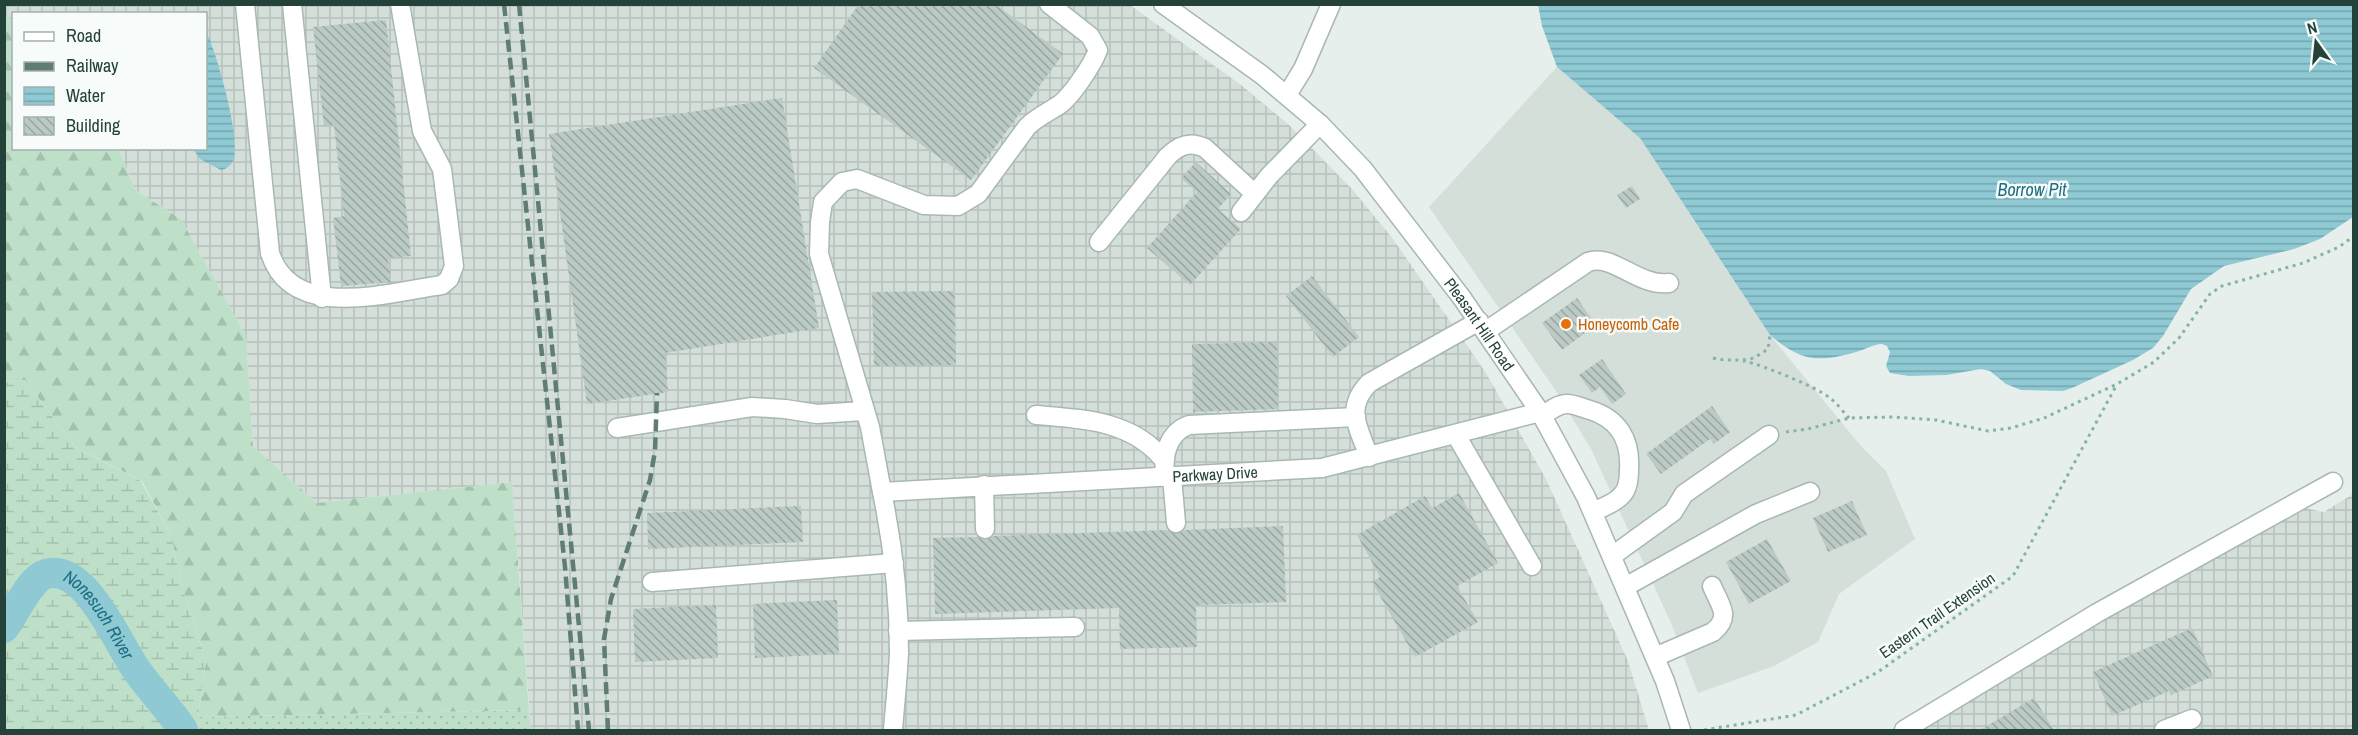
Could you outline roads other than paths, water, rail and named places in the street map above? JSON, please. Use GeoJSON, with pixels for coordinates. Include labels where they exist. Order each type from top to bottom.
{"type":"FeatureCollection","features":[{"type":"Feature","properties":{"kind":"street"},"geometry":{"type":"LineString","coordinates":[[245,4],[270,253],[274,265],[286,281],[302,291],[322,298],[343,299],[442,285],[449,279],[454,266],[442,169],[422,131],[400,4]]}},
{"type":"Feature","properties":{"kind":"street"},"geometry":{"type":"LineString","coordinates":[[292,4],[322,298]]}},
{"type":"Feature","properties":{"kind":"street"},"geometry":{"type":"LineString","coordinates":[[893,730],[898,631],[892,538],[870,427],[862,406],[836,305],[819,254],[823,202],[842,182],[857,179],[924,205],[958,206],[978,194],[1036,117],[1064,100],[1095,58],[1098,50],[1090,36],[1049,4]]}},
{"type":"Feature","properties":{"kind":"street","name":"Pleasant Hill Road"},"geometry":{"type":"LineString","coordinates":[[1163,4],[1287,95],[1320,124],[1363,170],[1423,245],[1482,326],[1541,414],[1593,512],[1655,657],[1673,702],[1681,730]]}},
{"type":"Feature","properties":{"kind":"street"},"geometry":{"type":"LineString","coordinates":[[1287,95],[1303,69],[1331,4]]}},
{"type":"Feature","properties":{"kind":"street"},"geometry":{"type":"LineString","coordinates":[[1240,212],[1269,176],[1320,124]]}},
{"type":"Feature","properties":{"kind":"street"},"geometry":{"type":"LineString","coordinates":[[1100,242],[1168,156],[1185,145],[1197,144],[1205,148],[1255,194]]}},
{"type":"Feature","properties":{"kind":"street"},"geometry":{"type":"LineString","coordinates":[[1369,458],[1356,417],[1356,402],[1359,394],[1370,383],[1482,326],[1596,259],[1616,265],[1657,285],[1669,283]]}},
{"type":"Feature","properties":{"kind":"street","name":"Parkway Drive"},"geometry":{"type":"LineString","coordinates":[[882,492],[1167,471],[1322,468],[1541,414],[1568,404],[1607,416],[1626,438],[1629,459],[1628,482],[1625,490],[1619,498],[1593,512]]}},
{"type":"Feature","properties":{"kind":"street"},"geometry":{"type":"LineString","coordinates":[[617,428],[752,407],[817,414],[862,406]]}},
{"type":"Feature","properties":{"kind":"street"},"geometry":{"type":"LineString","coordinates":[[1035,415],[1086,419],[1124,429],[1139,436],[1167,471]]}},
{"type":"Feature","properties":{"kind":"street"},"geometry":{"type":"LineString","coordinates":[[1176,523],[1167,471],[1169,444],[1182,428],[1190,425],[1356,417]]}},
{"type":"Feature","properties":{"kind":"street"},"geometry":{"type":"LineString","coordinates":[[1456,435],[1532,566]]}},
{"type":"Feature","properties":{"kind":"street"},"geometry":{"type":"LineString","coordinates":[[1612,556],[1673,512],[1684,494],[1769,435]]}},
{"type":"Feature","properties":{"kind":"street"},"geometry":{"type":"LineString","coordinates":[[1904,730],[2097,613],[2333,482]]}},
{"type":"Feature","properties":{"kind":"street"},"geometry":{"type":"LineString","coordinates":[[984,485],[985,529]]}},
{"type":"Feature","properties":{"kind":"street"},"geometry":{"type":"LineString","coordinates":[[1625,587],[1756,514],[1810,492]]}},
{"type":"Feature","properties":{"kind":"street"},"geometry":{"type":"LineString","coordinates":[[651,582],[894,563]]}},
{"type":"Feature","properties":{"kind":"street"},"geometry":{"type":"LineString","coordinates":[[1655,657],[1713,633],[1720,627],[1724,616],[1712,586]]}},
{"type":"Feature","properties":{"kind":"street"},"geometry":{"type":"LineString","coordinates":[[898,631],[1075,627]]}},
{"type":"Feature","properties":{"kind":"street"},"geometry":{"type":"LineString","coordinates":[[2164,730],[2192,719]]}},
{"type":"Feature","properties":{"kind":"water","name":"Borrow Pit"},"geometry":{"type":"Polygon","coordinates":[[[1538,5],[2353,5],[2353,217],[2320,239],[2294,249],[2224,266],[2191,289],[2163,336],[2153,348],[2133,360],[2063,391],[2021,390],[2006,384],[1990,371],[1981,369],[1946,375],[1909,376],[1890,373],[1886,366],[1890,352],[1887,346],[1882,344],[1830,358],[1801,355],[1770,335],[1640,138],[1557,67],[1542,26],[1538,5]]]}},
{"type":"Feature","properties":{"kind":"water"},"geometry":{"type":"Polygon","coordinates":[[[207,34],[216,57],[231,114],[235,147],[232,163],[225,169],[221,170],[200,159],[194,150],[207,150],[207,34]]]}},
{"type":"Feature","properties":{"kind":"waterway","name":"Nonesuch River"},"geometry":{"type":"LineString","coordinates":[[4,628],[28,590],[40,577],[46,574],[61,574],[75,581],[100,609],[138,672],[183,730]]}},
{"type":"Feature","properties":{"kind":"railway"},"geometry":{"type":"LineString","coordinates":[[504,4],[565,567],[578,730]]}},
{"type":"Feature","properties":{"kind":"railway"},"geometry":{"type":"LineString","coordinates":[[519,4],[589,730]]}},
{"type":"Feature","properties":{"kind":"railway"},"geometry":{"type":"LineString","coordinates":[[608,730],[604,639],[611,599],[650,480],[655,451],[657,393]]}},
{"type":"Feature","properties":{"kind":"place","name":"Honeycomb Cafe"},"geometry":{"type":"Point","coordinates":[1566,324]}}]}
